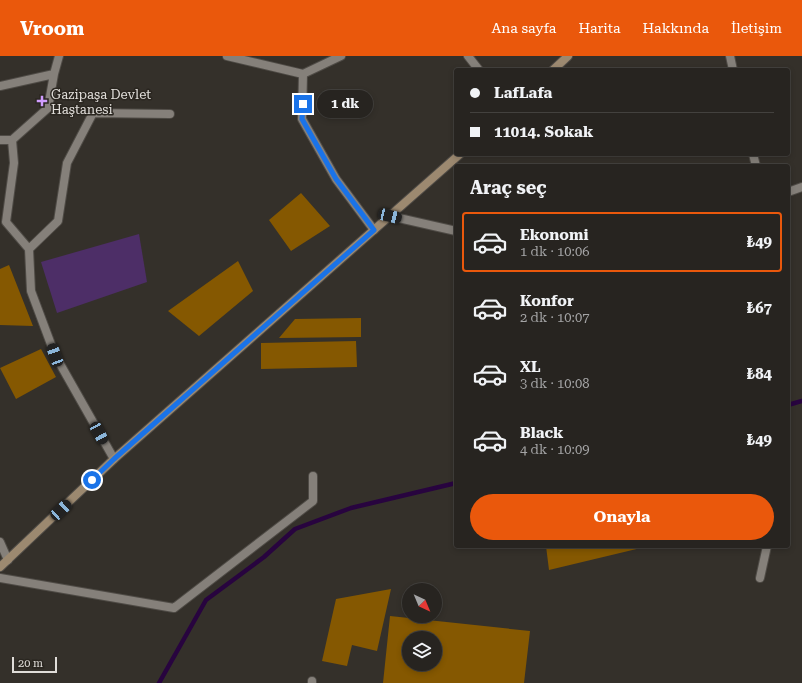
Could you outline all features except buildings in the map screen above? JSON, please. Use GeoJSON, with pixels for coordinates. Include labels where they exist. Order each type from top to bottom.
{"type":"FeatureCollection","features":[{"type":"Feature","properties":{"kind":"street"},"geometry":{"type":"LineString","coordinates":[[0,140],[12,140],[48,108],[59,56]]}},
{"type":"Feature","properties":{"kind":"street"},"geometry":{"type":"LineString","coordinates":[[226,56],[303,74],[342,56]]}},
{"type":"Feature","properties":{"kind":"street"},"geometry":{"type":"LineString","coordinates":[[468,56],[477,68]]}},
{"type":"Feature","properties":{"kind":"street"},"geometry":{"type":"LineString","coordinates":[[555,68],[568,56]]}},
{"type":"Feature","properties":{"kind":"street"},"geometry":{"type":"LineString","coordinates":[[732,56],[733,68]]}},
{"type":"Feature","properties":{"kind":"street"},"geometry":{"type":"LineString","coordinates":[[0,86],[54,74]]}},
{"type":"Feature","properties":{"kind":"street"},"geometry":{"type":"LineString","coordinates":[[303,74],[302,119],[336,179],[374,230]]}},
{"type":"Feature","properties":{"kind":"street"},"geometry":{"type":"LineString","coordinates":[[29,249],[58,221],[67,164],[93,113],[170,114]]}},
{"type":"Feature","properties":{"kind":"street"},"geometry":{"type":"LineString","coordinates":[[12,140],[14,163],[6,222],[29,249],[31,291],[55,355],[114,459]]}},
{"type":"Feature","properties":{"kind":"street"},"geometry":{"type":"LineString","coordinates":[[0,567],[114,459],[458,156]]}},
{"type":"Feature","properties":{"kind":"street"},"geometry":{"type":"LineString","coordinates":[[790,191],[802,187]]}},
{"type":"Feature","properties":{"kind":"street"},"geometry":{"type":"LineString","coordinates":[[390,216],[454,231]]}},
{"type":"Feature","properties":{"kind":"street"},"geometry":{"type":"LineString","coordinates":[[0,578],[174,608],[313,501],[313,476]]}},
{"type":"Feature","properties":{"kind":"street"},"geometry":{"type":"LineString","coordinates":[[0,542],[8,560]]}},
{"type":"Feature","properties":{"kind":"street"},"geometry":{"type":"LineString","coordinates":[[760,578],[767,548]]}},
{"type":"Feature","properties":{"kind":"shaded area"},"geometry":{"type":"Polygon","coordinates":[[[139,234],[147,282],[57,313],[41,262],[139,234]]]}},
{"type":"Feature","properties":{"kind":"waterway"},"geometry":{"type":"LineString","coordinates":[[790,404],[802,401]]}},
{"type":"Feature","properties":{"kind":"waterway"},"geometry":{"type":"LineString","coordinates":[[159,683],[206,600],[264,557],[295,529],[351,508],[454,483]]}},
{"type":"Feature","properties":{"kind":"place","name":"Gazipaşa Devlet Haştanesi"},"geometry":{"type":"Point","coordinates":[42,101]}},
{"type":"Feature","properties":{"kind":"route"},"geometry":{"type":"LineString","coordinates":[[92,480],[374,230],[336,179],[302,119],[303,104]]}}]}
